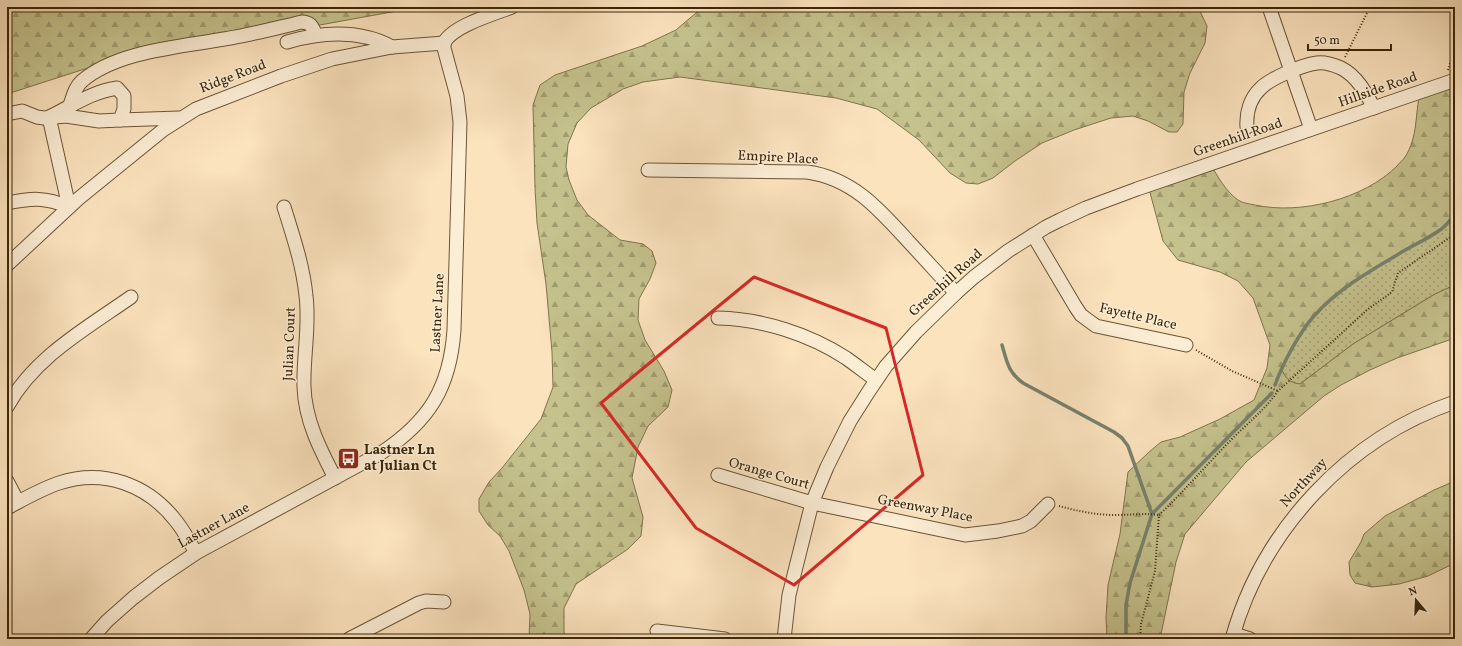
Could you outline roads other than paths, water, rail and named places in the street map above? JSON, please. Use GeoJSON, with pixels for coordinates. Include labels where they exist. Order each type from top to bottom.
{"type":"FeatureCollection","features":[{"type":"Feature","properties":{"kind":"street"},"geometry":{"type":"LineString","coordinates":[[444,43],[450,35],[459,28],[512,7]]}},
{"type":"Feature","properties":{"kind":"street"},"geometry":{"type":"LineString","coordinates":[[1269,7],[1311,130]]}},
{"type":"Feature","properties":{"kind":"street"},"geometry":{"type":"LineString","coordinates":[[70,105],[74,93],[81,82],[100,69],[133,56],[226,39],[302,22],[308,23],[316,35]]}},
{"type":"Feature","properties":{"kind":"street"},"geometry":{"type":"LineString","coordinates":[[287,42],[316,35],[362,35],[373,38],[392,47]]}},
{"type":"Feature","properties":{"kind":"street","name":"Ridge Road"},"geometry":{"type":"LineString","coordinates":[[7,265],[69,207],[145,144],[180,118],[202,106],[281,76],[332,59],[392,47],[444,43]]}},
{"type":"Feature","properties":{"kind":"street","name":"Lastner Lane"},"geometry":{"type":"LineString","coordinates":[[91,639],[107,621],[133,598],[196,552],[392,446],[422,419],[440,392],[451,359],[454,330],[460,122],[457,96],[444,43]]}},
{"type":"Feature","properties":{"kind":"street"},"geometry":{"type":"LineString","coordinates":[[1247,127],[1246,120],[1253,98],[1267,82],[1318,63],[1340,67],[1347,71],[1357,81],[1374,108]]}},
{"type":"Feature","properties":{"kind":"street"},"geometry":{"type":"LineString","coordinates":[[100,69],[124,96],[125,103],[120,120]]}},
{"type":"Feature","properties":{"kind":"street","name":"Hillside Road"},"geometry":{"type":"LineString","coordinates":[[1311,130],[1449,82]]}},
{"type":"Feature","properties":{"kind":"street"},"geometry":{"type":"LineString","coordinates":[[49,117],[70,105],[101,91],[117,88]]}},
{"type":"Feature","properties":{"kind":"street"},"geometry":{"type":"LineString","coordinates":[[7,114],[22,111],[37,117],[66,116],[99,121],[180,118]]}},
{"type":"Feature","properties":{"kind":"street"},"geometry":{"type":"LineString","coordinates":[[49,117],[69,207]]}},
{"type":"Feature","properties":{"kind":"street","name":"Greenhill Road"},"geometry":{"type":"LineString","coordinates":[[784,639],[789,595],[812,503],[844,432],[876,380],[916,332],[956,293],[993,261],[1033,235],[1086,208],[1311,130]]}},
{"type":"Feature","properties":{"kind":"street","name":"Empire Place"},"geometry":{"type":"LineString","coordinates":[[648,170],[807,172],[822,175],[842,183],[863,196],[880,210],[956,293]]}},
{"type":"Feature","properties":{"kind":"street"},"geometry":{"type":"LineString","coordinates":[[7,203],[41,199],[52,200],[69,207]]}},
{"type":"Feature","properties":{"kind":"street","name":"Julian Court"},"geometry":{"type":"LineString","coordinates":[[284,207],[301,266],[307,297],[304,387],[308,414],[314,436],[335,478]]}},
{"type":"Feature","properties":{"kind":"street","name":"Fayette Place"},"geometry":{"type":"LineString","coordinates":[[1033,235],[1075,306],[1081,315],[1087,320],[1096,326],[1186,344]]}},
{"type":"Feature","properties":{"kind":"street"},"geometry":{"type":"LineString","coordinates":[[7,407],[14,394],[40,364],[61,346],[131,297]]}},
{"type":"Feature","properties":{"kind":"street"},"geometry":{"type":"LineString","coordinates":[[718,318],[758,323],[802,336],[821,344],[846,358],[876,380]]}},
{"type":"Feature","properties":{"kind":"street","name":"Northway"},"geometry":{"type":"LineString","coordinates":[[1233,637],[1247,596],[1272,548],[1288,525],[1328,479],[1368,446],[1391,431],[1427,413],[1455,402]]}},
{"type":"Feature","properties":{"kind":"street","name":"Orange Court"},"geometry":{"type":"LineString","coordinates":[[718,475],[812,503]]}},
{"type":"Feature","properties":{"kind":"street"},"geometry":{"type":"LineString","coordinates":[[7,480],[12,505],[45,488],[77,479],[104,479],[122,482],[148,494],[167,511],[182,528],[196,552]]}},
{"type":"Feature","properties":{"kind":"street","name":"Greenway Place"},"geometry":{"type":"LineString","coordinates":[[812,503],[965,535],[998,532],[1022,526],[1032,521],[1048,504]]}},
{"type":"Feature","properties":{"kind":"street"},"geometry":{"type":"LineString","coordinates":[[349,639],[419,603],[426,601],[444,602]]}},
{"type":"Feature","properties":{"kind":"street"},"geometry":{"type":"LineString","coordinates":[[657,631],[725,639]]}},
{"type":"Feature","properties":{"kind":"street"},"geometry":{"type":"LineString","coordinates":[[1233,637],[1250,639]]}},
{"type":"Feature","properties":{"kind":"waterway"},"geometry":{"type":"LineString","coordinates":[[1275,385],[1282,367],[1297,340],[1308,323],[1323,307],[1364,275],[1442,229],[1455,215]]}},
{"type":"Feature","properties":{"kind":"waterway"},"geometry":{"type":"LineString","coordinates":[[1002,345],[1011,371],[1023,383],[1114,432],[1122,438],[1128,446],[1152,514]]}},
{"type":"Feature","properties":{"kind":"waterway"},"geometry":{"type":"LineString","coordinates":[[1126,639],[1126,605],[1130,583],[1152,514],[1272,393]]}},
{"type":"Feature","properties":{"kind":"place","name":"Lastner Ln at Julian Ct"},"geometry":{"type":"Point","coordinates":[349,458]}}]}
